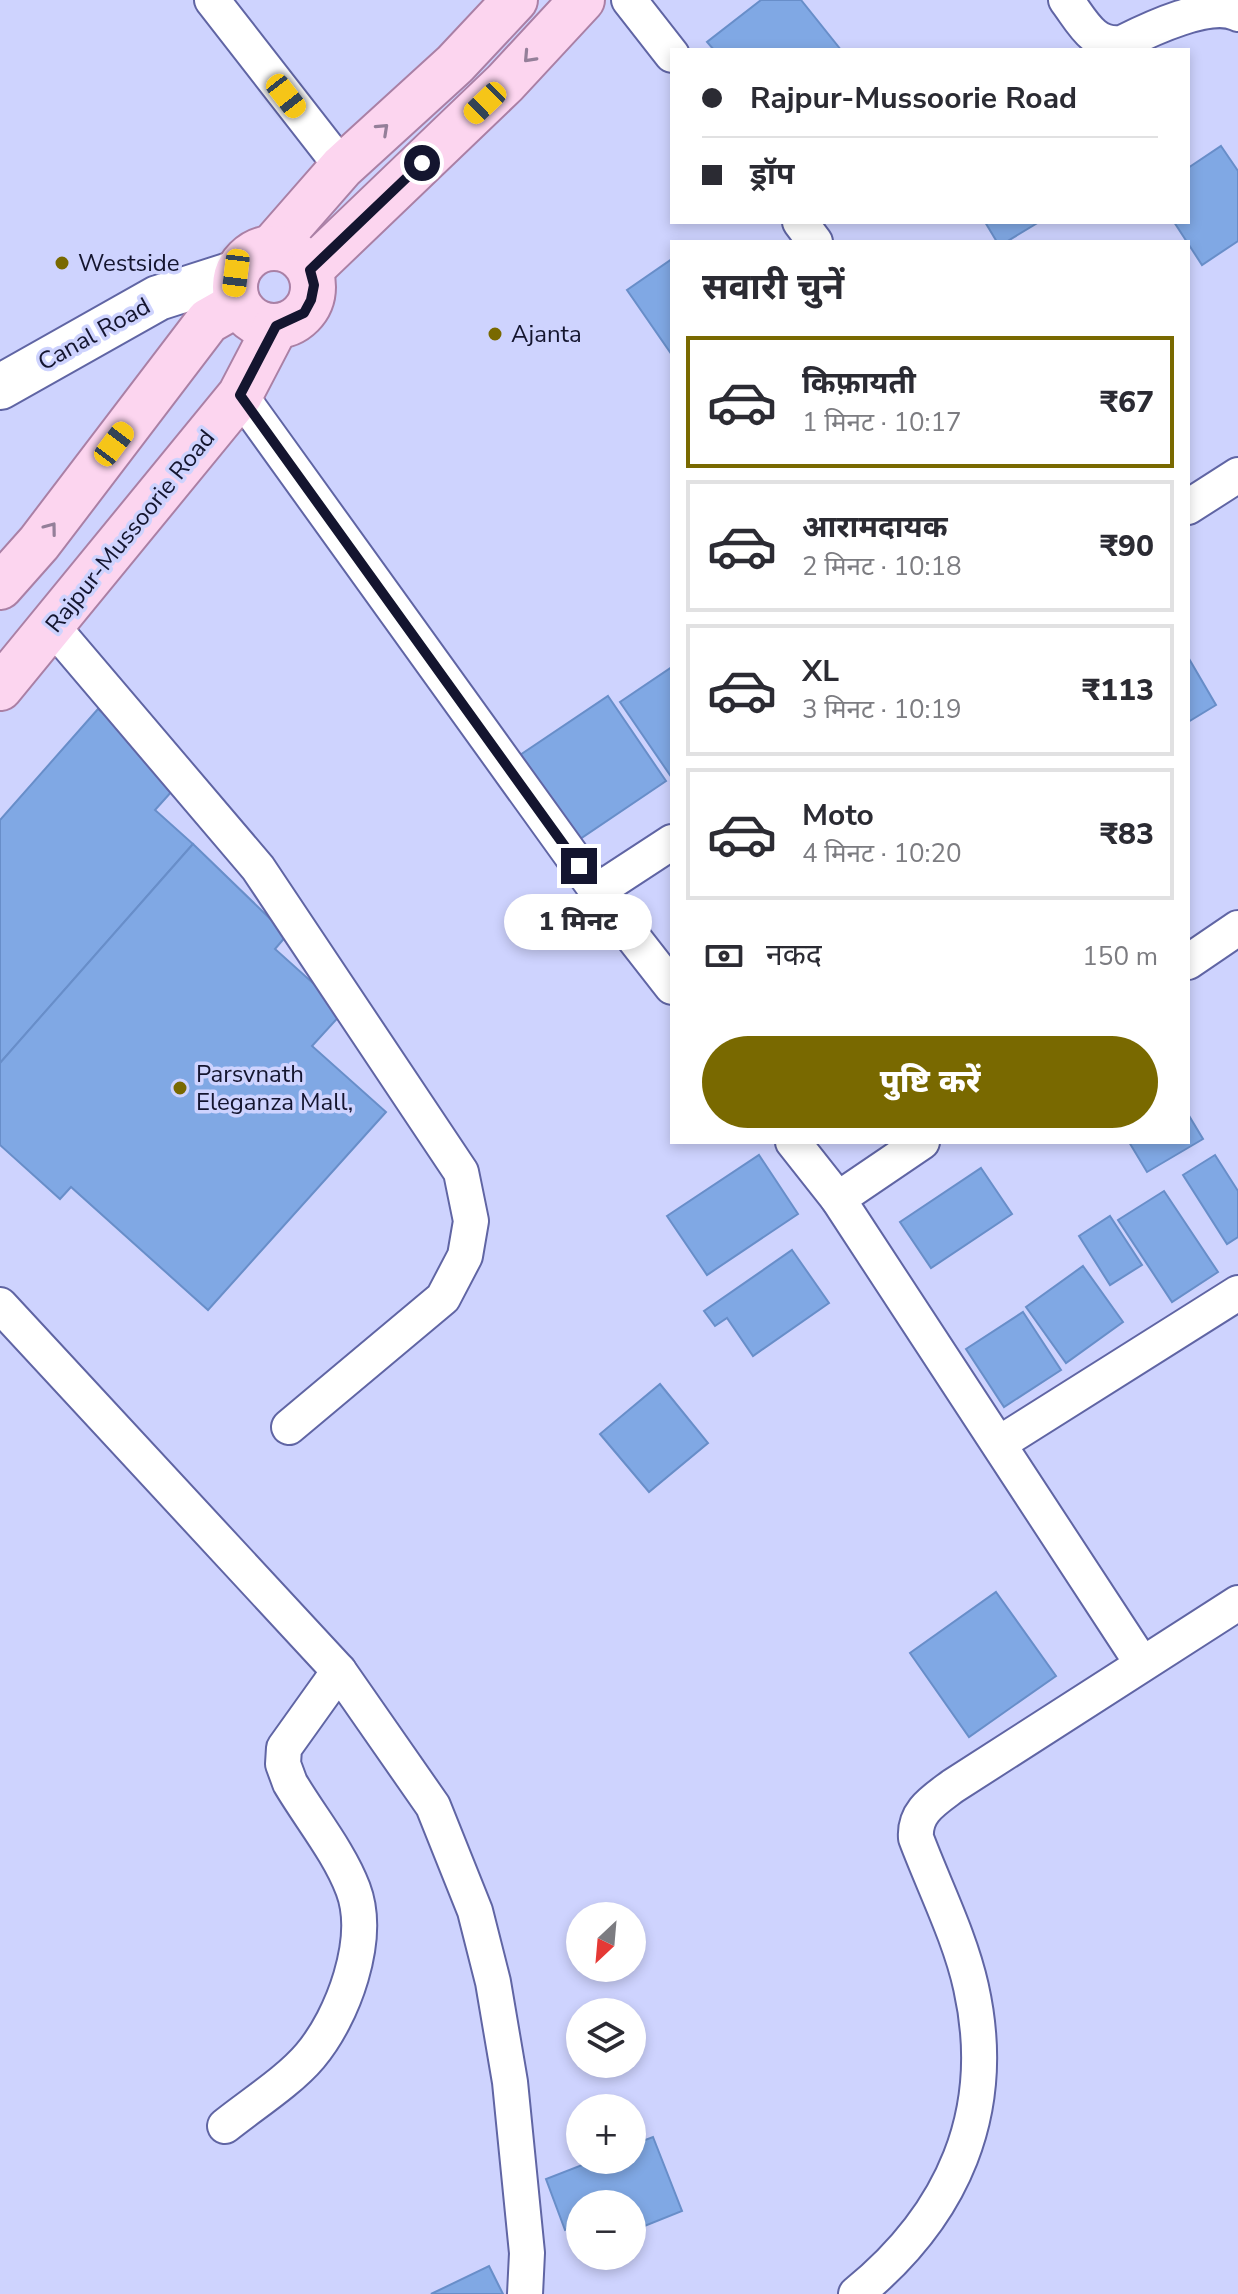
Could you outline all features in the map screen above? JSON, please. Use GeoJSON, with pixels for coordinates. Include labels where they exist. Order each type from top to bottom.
{"type":"FeatureCollection","features":[{"type":"Feature","properties":{"kind":"main road"},"geometry":{"type":"LineString","coordinates":[[272,247],[342,167],[455,64],[515,0]]}},
{"type":"Feature","properties":{"kind":"main road"},"geometry":{"type":"LineString","coordinates":[[310,270],[505,83],[582,0]]}},
{"type":"Feature","properties":{"kind":"main road"},"geometry":{"type":"LineString","coordinates":[[0,587],[39,543],[208,321],[237,288],[257,251],[272,247],[287,249],[300,257],[310,270],[314,285],[304,313],[276,326],[261,324],[247,316],[237,288]]}},
{"type":"Feature","properties":{"kind":"main road","name":"Rajpur-Mussoorie Road"},"geometry":{"type":"LineString","coordinates":[[0,688],[240,395],[276,326]]}},
{"type":"Feature","properties":{"kind":"street"},"geometry":{"type":"LineString","coordinates":[[212,0],[342,167]]}},
{"type":"Feature","properties":{"kind":"street"},"geometry":{"type":"LineString","coordinates":[[629,0],[670,52]]}},
{"type":"Feature","properties":{"kind":"street"},"geometry":{"type":"LineString","coordinates":[[1066,0],[1096,39],[1109,45],[1122,43],[1209,7],[1228,8],[1238,14]]}},
{"type":"Feature","properties":{"kind":"street","name":"Canal Road"},"geometry":{"type":"LineString","coordinates":[[0,387],[158,298],[237,288]]}},
{"type":"Feature","properties":{"kind":"street"},"geometry":{"type":"LineString","coordinates":[[240,395],[597,891],[670,984]]}},
{"type":"Feature","properties":{"kind":"street"},"geometry":{"type":"LineString","coordinates":[[1190,506],[1238,475]]}},
{"type":"Feature","properties":{"kind":"street"},"geometry":{"type":"LineString","coordinates":[[53,627],[258,868],[461,1172],[471,1221],[465,1256],[443,1298],[289,1427]]}},
{"type":"Feature","properties":{"kind":"street"},"geometry":{"type":"LineString","coordinates":[[597,891],[670,843]]}},
{"type":"Feature","properties":{"kind":"street"},"geometry":{"type":"LineString","coordinates":[[1190,961],[1238,928]]}},
{"type":"Feature","properties":{"kind":"street"},"geometry":{"type":"LineString","coordinates":[[795,1144],[838,1199],[1141,1662]]}},
{"type":"Feature","properties":{"kind":"street"},"geometry":{"type":"LineString","coordinates":[[838,1199],[919,1144]]}},
{"type":"Feature","properties":{"kind":"street"},"geometry":{"type":"LineString","coordinates":[[1000,1443],[1238,1293]]}},
{"type":"Feature","properties":{"kind":"street"},"geometry":{"type":"LineString","coordinates":[[0,1305],[339,1671],[433,1806],[475,1911],[510,2082],[527,2253],[525,2294]]}},
{"type":"Feature","properties":{"kind":"street"},"geometry":{"type":"LineString","coordinates":[[856,2294],[896,2262],[933,2214],[952,2178],[973,2122],[979,2050],[971,1986],[916,1838],[915,1824],[932,1801],[953,1786],[1141,1662],[1238,1603]]}},
{"type":"Feature","properties":{"kind":"street"},"geometry":{"type":"LineString","coordinates":[[225,2126],[308,2059],[325,2036],[353,1963],[360,1920],[353,1889],[290,1783],[283,1764],[284,1748],[339,1671]]}},
{"type":"Feature","properties":{"kind":"building"},"geometry":{"type":"Polygon","coordinates":[[[761,0],[801,0],[839,48],[712,48],[707,42],[761,0]]]}},
{"type":"Feature","properties":{"kind":"building"},"geometry":{"type":"Polygon","coordinates":[[[1221,146],[1238,171],[1238,241],[1202,265],[1190,247],[1190,240],[1186,240],[1175,224],[1190,224],[1190,167],[1221,146]]]}},
{"type":"Feature","properties":{"kind":"building"},"geometry":{"type":"Polygon","coordinates":[[[986,224],[1036,224],[1009,240],[996,240],[986,224]]]}},
{"type":"Feature","properties":{"kind":"building"},"geometry":{"type":"Polygon","coordinates":[[[670,260],[670,352],[627,290],[670,260]]]}},
{"type":"Feature","properties":{"kind":"building"},"geometry":{"type":"Polygon","coordinates":[[[1190,660],[1216,705],[1190,721],[1190,660]]]}},
{"type":"Feature","properties":{"kind":"building"},"geometry":{"type":"Polygon","coordinates":[[[670,668],[670,775],[620,702],[670,668]]]}},
{"type":"Feature","properties":{"kind":"building"},"geometry":{"type":"Polygon","coordinates":[[[608,696],[666,781],[577,841],[520,755],[608,696]]]}},
{"type":"Feature","properties":{"kind":"building"},"geometry":{"type":"Polygon","coordinates":[[[98,709],[181,781],[155,810],[193,844],[0,1063],[0,820],[98,709]]]}},
{"type":"Feature","properties":{"kind":"building","name":"Parsvnath Eleganza Mall,"},"geometry":{"type":"Polygon","coordinates":[[[193,844],[287,935],[275,949],[344,1011],[312,1046],[386,1112],[208,1310],[71,1187],[60,1199],[0,1145],[0,1063],[193,844]]]}},
{"type":"Feature","properties":{"kind":"building"},"geometry":{"type":"Polygon","coordinates":[[[1190,1117],[1203,1139],[1147,1172],[1130,1144],[1190,1144],[1190,1117]]]}},
{"type":"Feature","properties":{"kind":"building"},"geometry":{"type":"Polygon","coordinates":[[[759,1155],[798,1214],[707,1275],[667,1216],[759,1155]]]}},
{"type":"Feature","properties":{"kind":"building"},"geometry":{"type":"Polygon","coordinates":[[[1215,1155],[1238,1191],[1238,1237],[1227,1244],[1183,1175],[1215,1155]]]}},
{"type":"Feature","properties":{"kind":"building"},"geometry":{"type":"Polygon","coordinates":[[[981,1168],[1012,1214],[931,1268],[900,1222],[981,1168]]]}},
{"type":"Feature","properties":{"kind":"building"},"geometry":{"type":"Polygon","coordinates":[[[1164,1191],[1218,1272],[1172,1302],[1118,1220],[1164,1191]]]}},
{"type":"Feature","properties":{"kind":"building"},"geometry":{"type":"Polygon","coordinates":[[[1110,1216],[1142,1265],[1110,1285],[1079,1236],[1110,1216]]]}},
{"type":"Feature","properties":{"kind":"building"},"geometry":{"type":"Polygon","coordinates":[[[792,1250],[829,1303],[753,1356],[727,1318],[715,1326],[704,1311],[792,1250]]]}},
{"type":"Feature","properties":{"kind":"building"},"geometry":{"type":"Polygon","coordinates":[[[1083,1266],[1123,1322],[1066,1363],[1026,1307],[1083,1266]]]}},
{"type":"Feature","properties":{"kind":"building"},"geometry":{"type":"Polygon","coordinates":[[[1023,1312],[1061,1370],[1004,1407],[966,1349],[1023,1312]]]}},
{"type":"Feature","properties":{"kind":"building"},"geometry":{"type":"Polygon","coordinates":[[[660,1384],[708,1443],[649,1492],[600,1434],[660,1384]]]}},
{"type":"Feature","properties":{"kind":"building"},"geometry":{"type":"Polygon","coordinates":[[[996,1592],[1056,1676],[969,1737],[910,1653],[996,1592]]]}},
{"type":"Feature","properties":{"kind":"building"},"geometry":{"type":"Polygon","coordinates":[[[653,2137],[682,2211],[646,2225],[646,2190],[566,2190],[565,2230],[546,2179],[566,2171],[566,2174],[646,2174],[646,2140],[653,2137]]]}},
{"type":"Feature","properties":{"kind":"building"},"geometry":{"type":"Polygon","coordinates":[[[489,2266],[503,2294],[431,2294],[489,2266]]]}},
{"type":"Feature","properties":{"kind":"place","name":"Westside"},"geometry":{"type":"Point","coordinates":[62,263]}},
{"type":"Feature","properties":{"kind":"place","name":"Ajanta"},"geometry":{"type":"Point","coordinates":[495,334]}},
{"type":"Feature","properties":{"kind":"place","name":"Parsvnath Eleganza Mall,"},"geometry":{"type":"Point","coordinates":[180,1088]}},
{"type":"Feature","properties":{"kind":"route"},"geometry":{"type":"LineString","coordinates":[[422,163],[310,270],[314,285],[304,313],[291,322],[276,326],[240,395],[579,866]]}}]}
